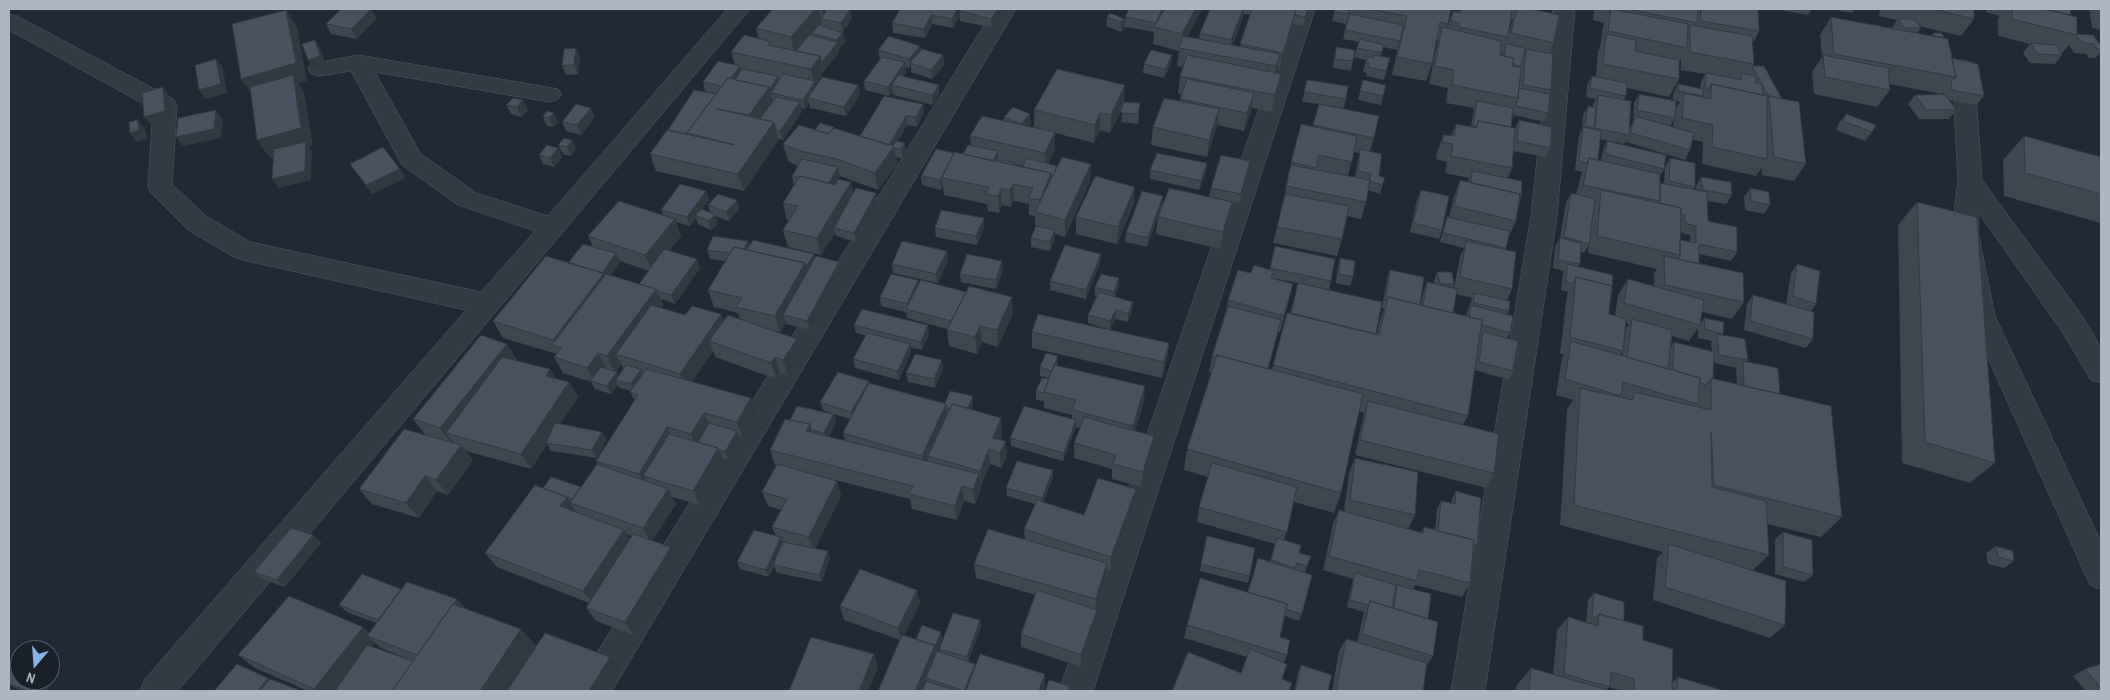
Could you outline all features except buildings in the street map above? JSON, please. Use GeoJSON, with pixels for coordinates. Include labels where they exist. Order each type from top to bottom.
{"type":"FeatureCollection","features":[{"type":"Feature","properties":{"kind":"street"},"geometry":{"type":"LineString","coordinates":[[157,691],[738,9]]}},
{"type":"Feature","properties":{"kind":"street"},"geometry":{"type":"LineString","coordinates":[[593,691],[1005,9]]}},
{"type":"Feature","properties":{"kind":"street"},"geometry":{"type":"LineString","coordinates":[[1076,691],[1304,9]]}},
{"type":"Feature","properties":{"kind":"street"},"geometry":{"type":"LineString","coordinates":[[1468,691],[1544,216],[1564,9]]}},
{"type":"Feature","properties":{"kind":"street"},"geometry":{"type":"LineString","coordinates":[[9,21],[165,105],[160,187],[197,223],[244,250],[487,304]]}},
{"type":"Feature","properties":{"kind":"street"},"geometry":{"type":"LineString","coordinates":[[358,62],[411,158],[467,199],[552,228]]}},
{"type":"Feature","properties":{"kind":"street"},"geometry":{"type":"LineString","coordinates":[[319,69],[358,62],[550,94]]}},
{"type":"Feature","properties":{"kind":"street"},"geometry":{"type":"LineString","coordinates":[[1963,65],[1970,181],[1965,232],[1982,316],[2101,574]]}},
{"type":"Feature","properties":{"kind":"street"},"geometry":{"type":"LineString","coordinates":[[1970,181],[2073,325],[2101,372]]}}]}
